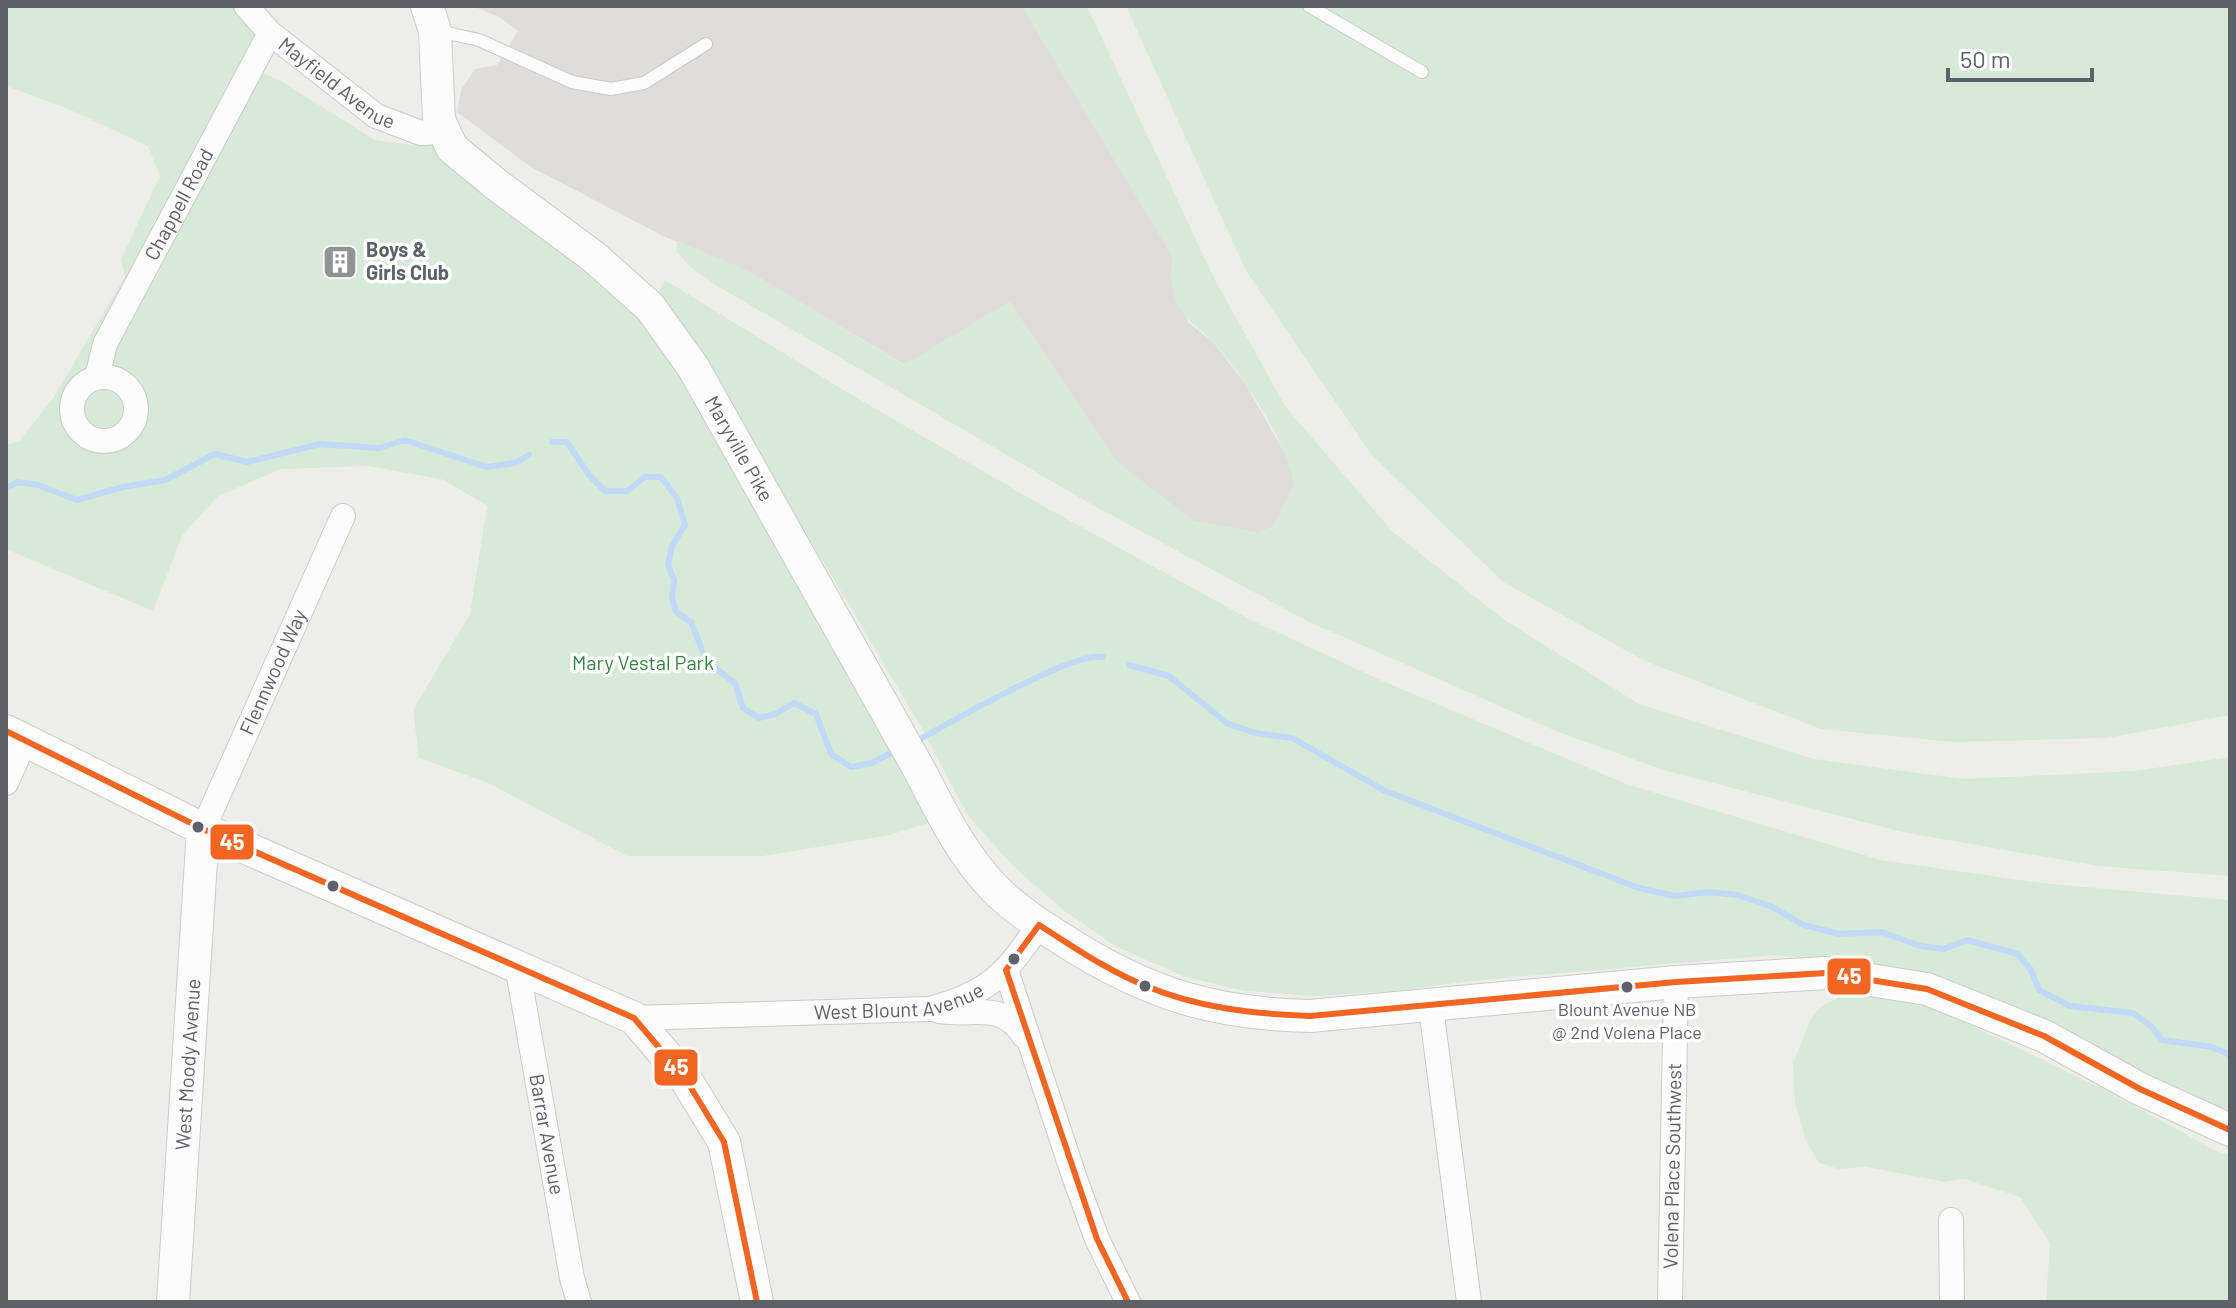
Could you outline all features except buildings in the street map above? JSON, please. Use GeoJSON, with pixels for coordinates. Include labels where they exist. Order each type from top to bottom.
{"type":"FeatureCollection","features":[{"type":"Feature","properties":{"kind":"street","name":"Mayfield Avenue"},"geometry":{"type":"LineString","coordinates":[[246,6],[270,33],[376,116],[404,129],[421,133],[443,132]]}},
{"type":"Feature","properties":{"kind":"street"},"geometry":{"type":"LineString","coordinates":[[431,18],[439,120],[443,132]]}},
{"type":"Feature","properties":{"kind":"street","name":"Chappell Road"},"geometry":{"type":"LineString","coordinates":[[97,377],[105,344],[270,33]]}},
{"type":"Feature","properties":{"kind":"street","name":"Maryville Pike"},"geometry":{"type":"LineString","coordinates":[[443,132],[452,148],[474,168],[594,257],[650,307],[693,367],[951,831],[995,888],[1039,925]]}},
{"type":"Feature","properties":{"kind":"street","name":"Flennwood Way"},"geometry":{"type":"LineString","coordinates":[[203,829],[343,516]]}},
{"type":"Feature","properties":{"kind":"street"},"geometry":{"type":"LineString","coordinates":[[6,783],[15,736],[203,829],[634,1018],[685,1078],[724,1142],[757,1302]]}},
{"type":"Feature","properties":{"kind":"street","name":"West Moody Avenue"},"geometry":{"type":"LineString","coordinates":[[173,1302],[203,829]]}},
{"type":"Feature","properties":{"kind":"street"},"geometry":{"type":"LineString","coordinates":[[1039,925],[1125,977],[1176,997],[1267,1015],[1310,1016],[1431,1007],[1676,982],[1826,973],[1927,989],[2044,1036],[2140,1089],[2230,1130]]}},
{"type":"Feature","properties":{"kind":"street","name":"West Blount Avenue"},"geometry":{"type":"LineString","coordinates":[[634,1018],[929,1009],[954,1003],[994,982],[1039,925]]}},
{"type":"Feature","properties":{"kind":"street","name":"Barrar Avenue"},"geometry":{"type":"LineString","coordinates":[[517,965],[572,1278],[579,1302]]}},
{"type":"Feature","properties":{"kind":"street"},"geometry":{"type":"LineString","coordinates":[[1006,970],[1097,1239],[1128,1302]]}},
{"type":"Feature","properties":{"kind":"street","name":"Volena Place Southwest"},"geometry":{"type":"LineString","coordinates":[[1670,1302],[1676,982]]}},
{"type":"Feature","properties":{"kind":"street"},"geometry":{"type":"LineString","coordinates":[[1431,1007],[1469,1302]]}},
{"type":"Feature","properties":{"kind":"street"},"geometry":{"type":"LineString","coordinates":[[929,1009],[1004,1014],[1017,1024],[1028,1042]]}},
{"type":"Feature","properties":{"kind":"street"},"geometry":{"type":"LineString","coordinates":[[1951,1220],[1952,1302]]}},
{"type":"Feature","properties":{"kind":"lane"},"geometry":{"type":"LineString","coordinates":[[1309,6],[1422,72]]}},
{"type":"Feature","properties":{"kind":"lane"},"geometry":{"type":"LineString","coordinates":[[431,18],[572,82],[611,89],[644,83],[706,44]]}},
{"type":"Feature","properties":{"kind":"shaded area"},"geometry":{"type":"Polygon","coordinates":[[[473,6],[1022,6],[1172,255],[1173,293],[1189,323],[1213,342],[1246,385],[1288,459],[1295,484],[1274,526],[1258,533],[1193,521],[1117,462],[1009,302],[905,365],[748,271],[665,237],[531,167],[457,112],[461,90],[475,69],[497,65],[518,31],[499,17],[473,6]]]}},
{"type":"Feature","properties":{"kind":"green space","name":"Mary Vestal Park"},"geometry":{"type":"Polygon","coordinates":[[[6,6],[235,6],[258,31],[241,64],[279,80],[375,140],[411,145],[431,143],[605,282],[671,354],[931,822],[890,835],[763,856],[627,856],[488,783],[419,758],[413,710],[470,614],[487,506],[444,480],[369,466],[281,469],[218,496],[182,536],[153,611],[6,549],[6,445],[19,441],[54,397],[125,276],[121,259],[160,176],[148,146],[66,108],[6,86],[6,6]]]}},
{"type":"Feature","properties":{"kind":"green space"},"geometry":{"type":"Polygon","coordinates":[[[1022,6],[1087,6],[1214,278],[1285,406],[1393,532],[1506,621],[1639,704],[1814,759],[1964,779],[2134,771],[2230,757],[2230,876],[2098,866],[1902,832],[1663,770],[1556,731],[1307,621],[1089,503],[719,287],[690,267],[676,251],[677,241],[748,271],[904,365],[1009,302],[1117,462],[1193,521],[1258,533],[1274,526],[1295,484],[1282,447],[1239,375],[1215,344],[1180,309],[1172,288],[1172,255],[1022,6]]]}},
{"type":"Feature","properties":{"kind":"green space"},"geometry":{"type":"Polygon","coordinates":[[[1126,6],[2230,6],[2230,715],[2107,738],[1953,742],[1821,729],[1645,661],[1503,582],[1371,454],[1246,271],[1126,6]]]}},
{"type":"Feature","properties":{"kind":"green space"},"geometry":{"type":"Polygon","coordinates":[[[665,280],[845,391],[1043,506],[1251,620],[1385,682],[1629,785],[1881,860],[2041,883],[2230,900],[2230,1120],[2032,1014],[1955,983],[1907,969],[1773,955],[1314,996],[1245,991],[1183,976],[1117,947],[1063,910],[1011,864],[967,814],[921,727],[749,441],[720,380],[659,291],[665,280]]]}},
{"type":"Feature","properties":{"kind":"green space"},"geometry":{"type":"Polygon","coordinates":[[[1849,992],[1935,1008],[2105,1090],[2218,1152],[2230,1155],[2230,1302],[2046,1302],[2050,1243],[2020,1197],[1964,1179],[1945,1182],[1867,1167],[1839,1169],[1819,1163],[1806,1141],[1795,1103],[1793,1063],[1811,1018],[1821,1007],[1849,992]]]}},
{"type":"Feature","properties":{"kind":"waterway"},"geometry":{"type":"LineString","coordinates":[[6,489],[17,482],[38,485],[77,500],[123,487],[165,480],[215,454],[247,462],[320,444],[379,448],[405,440],[487,467],[515,463],[529,455]]}},
{"type":"Feature","properties":{"kind":"waterway"},"geometry":{"type":"LineString","coordinates":[[552,442],[567,442],[589,475],[605,491],[628,491],[644,477],[661,477],[677,498],[685,525],[672,546],[668,565],[674,580],[672,597],[676,612],[691,622],[707,662],[735,683],[743,708],[759,718],[775,714],[794,703],[816,714],[831,754],[851,767],[872,763],[891,753]]}},
{"type":"Feature","properties":{"kind":"waterway"},"geometry":{"type":"LineString","coordinates":[[922,738],[1042,675],[1068,664],[1103,657]]}},
{"type":"Feature","properties":{"kind":"waterway"},"geometry":{"type":"LineString","coordinates":[[1129,665],[1169,676],[1228,724],[1256,733],[1292,738],[1385,791],[1639,888],[1675,896],[1708,892],[1738,895],[1770,906],[1804,925],[1839,934],[1882,932],[1920,946],[1944,949],[1967,940],[2018,954],[2031,970],[2039,990],[2070,1006],[2133,1013],[2152,1027],[2162,1040],[2212,1047],[2230,1055]]}},
{"type":"Feature","properties":{"kind":"transit line","name":"45"},"geometry":{"type":"LineString","coordinates":[[6,731],[203,829],[634,1018],[685,1078],[724,1142],[757,1302]]}},
{"type":"Feature","properties":{"kind":"transit line","name":"45"},"geometry":{"type":"LineString","coordinates":[[1128,1302],[1097,1239],[1006,970],[1039,925],[1105,966],[1166,994],[1206,1005],[1268,1014],[1310,1016],[1676,982],[1826,973],[1927,989],[2044,1036],[2140,1089],[2230,1130]]}},
{"type":"Feature","properties":{"kind":"place","name":"Boys & Girls Club"},"geometry":{"type":"Point","coordinates":[340,262]}},
{"type":"Feature","properties":{"kind":"place","name":"Blount Avenue NB @ 2nd Volena Place"},"geometry":{"type":"Point","coordinates":[1627,987]}}]}
